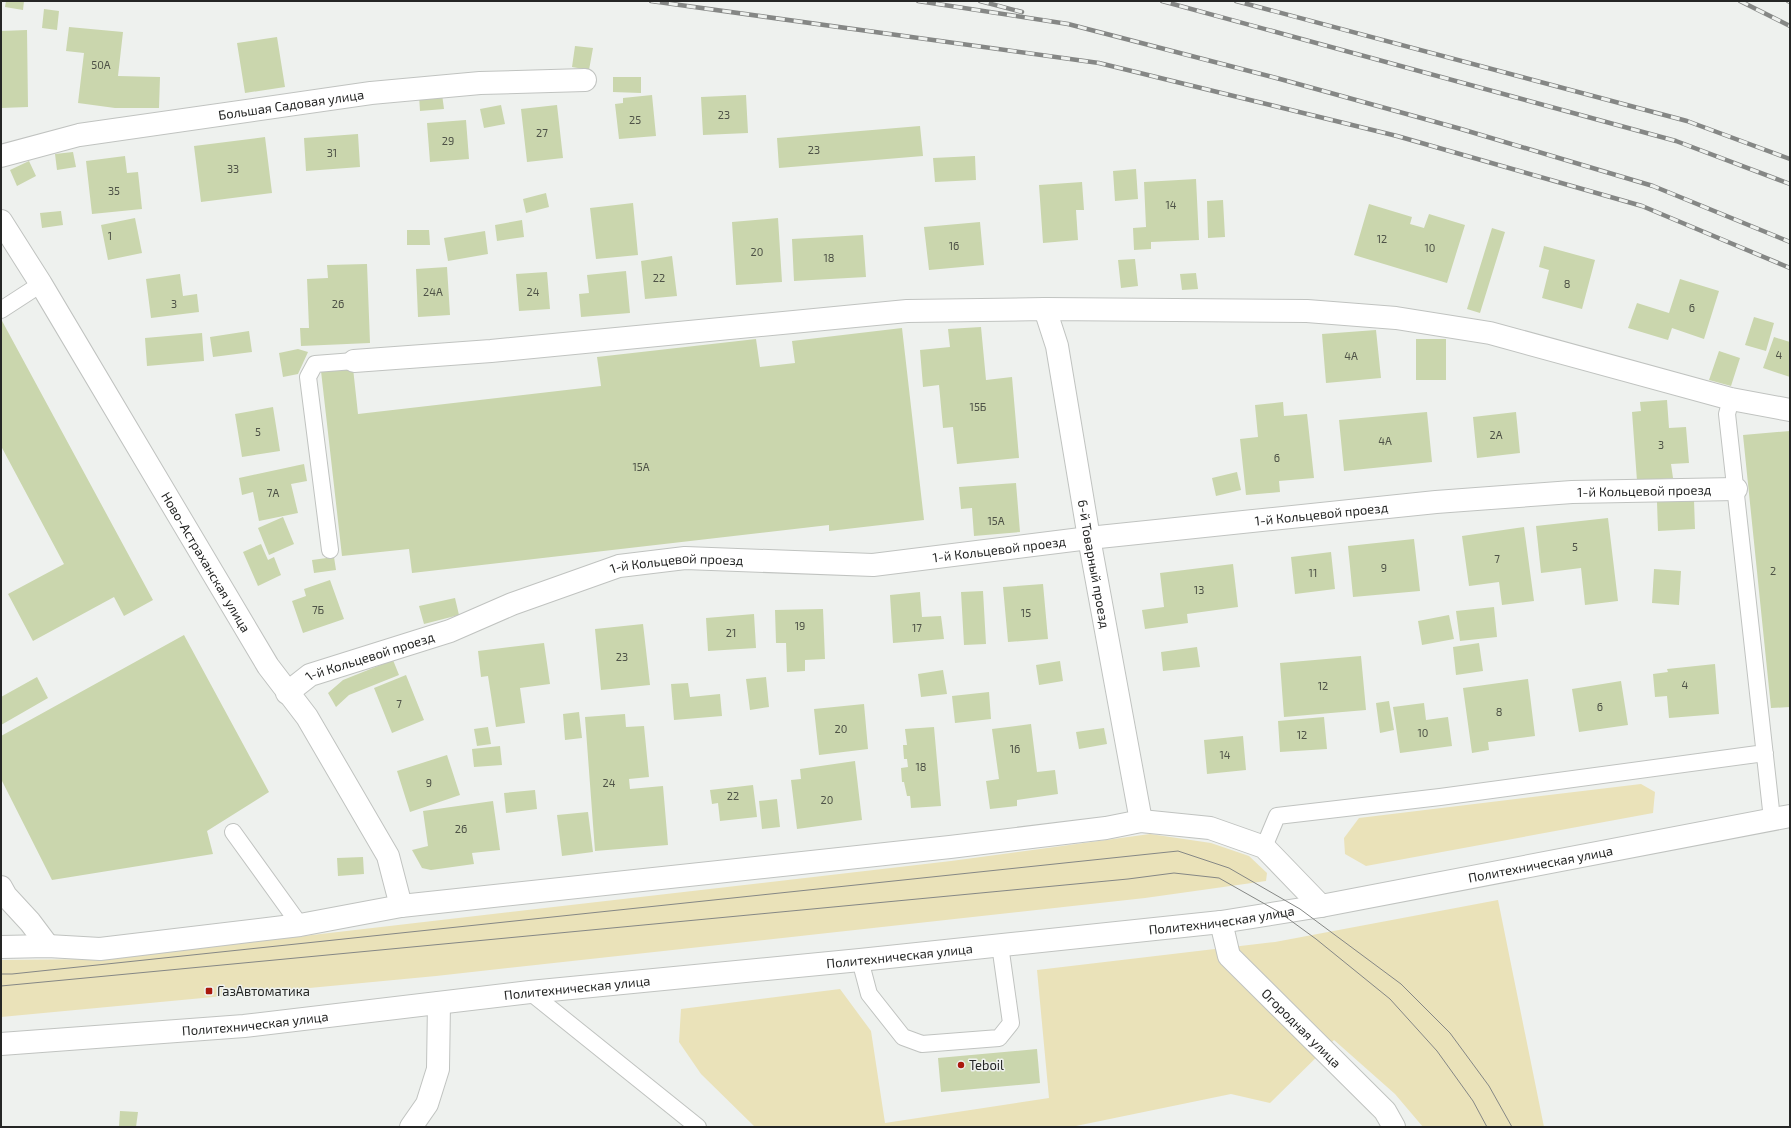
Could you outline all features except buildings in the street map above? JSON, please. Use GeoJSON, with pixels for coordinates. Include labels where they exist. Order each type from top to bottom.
{"type":"FeatureCollection","features":[{"type":"Feature","properties":{"kind":"street","name":"Большая Садовая улица"},"geometry":{"type":"LineString","coordinates":[[1,156],[79,135],[371,93],[480,82],[585,80]]}},
{"type":"Feature","properties":{"kind":"street","name":"Ново-Астраханская улица"},"geometry":{"type":"LineString","coordinates":[[1,222],[41,284],[268,666],[287,693],[307,717],[388,856],[401,906]]}},
{"type":"Feature","properties":{"kind":"street"},"geometry":{"type":"LineString","coordinates":[[354,361],[491,351],[907,311],[1045,309],[1307,310],[1396,318],[1490,333],[1731,398],[1790,410]]}},
{"type":"Feature","properties":{"kind":"street","name":"6-й Товарный проезд"},"geometry":{"type":"LineString","coordinates":[[1045,309],[1057,346],[1089,538],[1141,821]]}},
{"type":"Feature","properties":{"kind":"street","name":"1-й Кольцевой проезд"},"geometry":{"type":"LineString","coordinates":[[287,693],[310,675],[450,631],[512,604],[619,566],[685,558],[873,565],[1089,538],[1436,502],[1572,492],[1736,489]]}},
{"type":"Feature","properties":{"kind":"street","name":"Политехническая улица"},"geometry":{"type":"LineString","coordinates":[[1,1044],[244,1026],[530,992],[860,960],[1221,922],[1321,906],[1781,818]]}},
{"type":"Feature","properties":{"kind":"street"},"geometry":{"type":"LineString","coordinates":[[1,948],[48,946],[100,949],[300,925],[401,906],[958,846],[1106,828],[1141,821],[1210,828],[1264,847],[1321,906]]}},
{"type":"Feature","properties":{"kind":"street"},"geometry":{"type":"LineString","coordinates":[[1,887],[6,896],[30,922],[48,946]]}},
{"type":"Feature","properties":{"kind":"street","name":"Огородная улица"},"geometry":{"type":"LineString","coordinates":[[1221,922],[1229,956],[1385,1111],[1394,1127]]}},
{"type":"Feature","properties":{"kind":"street"},"geometry":{"type":"LineString","coordinates":[[411,1127],[427,1104],[438,1068],[439,1003]]}},
{"type":"Feature","properties":{"kind":"lane"},"geometry":{"type":"LineString","coordinates":[[1,310],[41,284]]}},
{"type":"Feature","properties":{"kind":"lane"},"geometry":{"type":"LineString","coordinates":[[330,550],[308,377],[315,364],[354,361]]}},
{"type":"Feature","properties":{"kind":"lane"},"geometry":{"type":"LineString","coordinates":[[1731,398],[1727,414],[1765,753],[1781,818]]}},
{"type":"Feature","properties":{"kind":"lane"},"geometry":{"type":"LineString","coordinates":[[1264,847],[1277,816],[1440,797],[1765,753]]}},
{"type":"Feature","properties":{"kind":"lane"},"geometry":{"type":"LineString","coordinates":[[233,832],[300,925]]}},
{"type":"Feature","properties":{"kind":"lane"},"geometry":{"type":"LineString","coordinates":[[860,960],[869,994],[903,1037],[922,1044],[999,1038],[1010,1023],[1000,945]]}},
{"type":"Feature","properties":{"kind":"lane"},"geometry":{"type":"LineString","coordinates":[[530,992],[698,1127]]}},
{"type":"Feature","properties":{"kind":"shaded area"},"geometry":{"type":"Polygon","coordinates":[[[1641,784],[1655,792],[1653,813],[1366,866],[1345,854],[1344,838],[1359,818],[1641,784]]]}},
{"type":"Feature","properties":{"kind":"shaded area"},"geometry":{"type":"Polygon","coordinates":[[[1150,834],[1211,843],[1249,856],[1267,873],[1266,881],[1145,898],[436,976],[1,1017],[1,960],[105,959],[951,861],[1150,834]]]}},
{"type":"Feature","properties":{"kind":"shaded area"},"geometry":{"type":"Polygon","coordinates":[[[1498,900],[1544,1127],[1423,1127],[1395,1094],[1334,1040],[1270,1103],[1231,1094],[1071,1127],[755,1127],[701,1074],[679,1042],[681,1009],[840,989],[871,1031],[885,1123],[1049,1098],[1037,970],[1275,942],[1498,900]]]}},
{"type":"Feature","properties":{"kind":"tram line"},"geometry":{"type":"LineString","coordinates":[[1,974],[1178,851],[1229,868],[1300,909],[1401,984],[1450,1033],[1489,1086],[1512,1127]]}},
{"type":"Feature","properties":{"kind":"tram line"},"geometry":{"type":"LineString","coordinates":[[1,986],[1128,879],[1174,873],[1219,878],[1279,912],[1316,939],[1390,999],[1437,1051],[1473,1101],[1487,1127]]}},
{"type":"Feature","properties":{"kind":"railway"},"geometry":{"type":"LineString","coordinates":[[651,1],[1099,63],[1397,136],[1642,206],[1790,268]]}},
{"type":"Feature","properties":{"kind":"railway"},"geometry":{"type":"LineString","coordinates":[[918,1],[1068,24],[1280,79],[1461,129],[1653,186],[1790,242]]}},
{"type":"Feature","properties":{"kind":"railway"},"geometry":{"type":"LineString","coordinates":[[980,1],[1022,12]]}},
{"type":"Feature","properties":{"kind":"railway"},"geometry":{"type":"LineString","coordinates":[[1162,1],[1676,141],[1790,184]]}},
{"type":"Feature","properties":{"kind":"railway"},"geometry":{"type":"LineString","coordinates":[[1236,1],[1687,121],[1790,159]]}},
{"type":"Feature","properties":{"kind":"railway"},"geometry":{"type":"LineString","coordinates":[[1740,1],[1790,26]]}},
{"type":"Feature","properties":{"kind":"place","name":"ГазАвтоматика"},"geometry":{"type":"Point","coordinates":[209,991]}},
{"type":"Feature","properties":{"kind":"place","name":"Teboil"},"geometry":{"type":"Point","coordinates":[961,1065]}}]}
